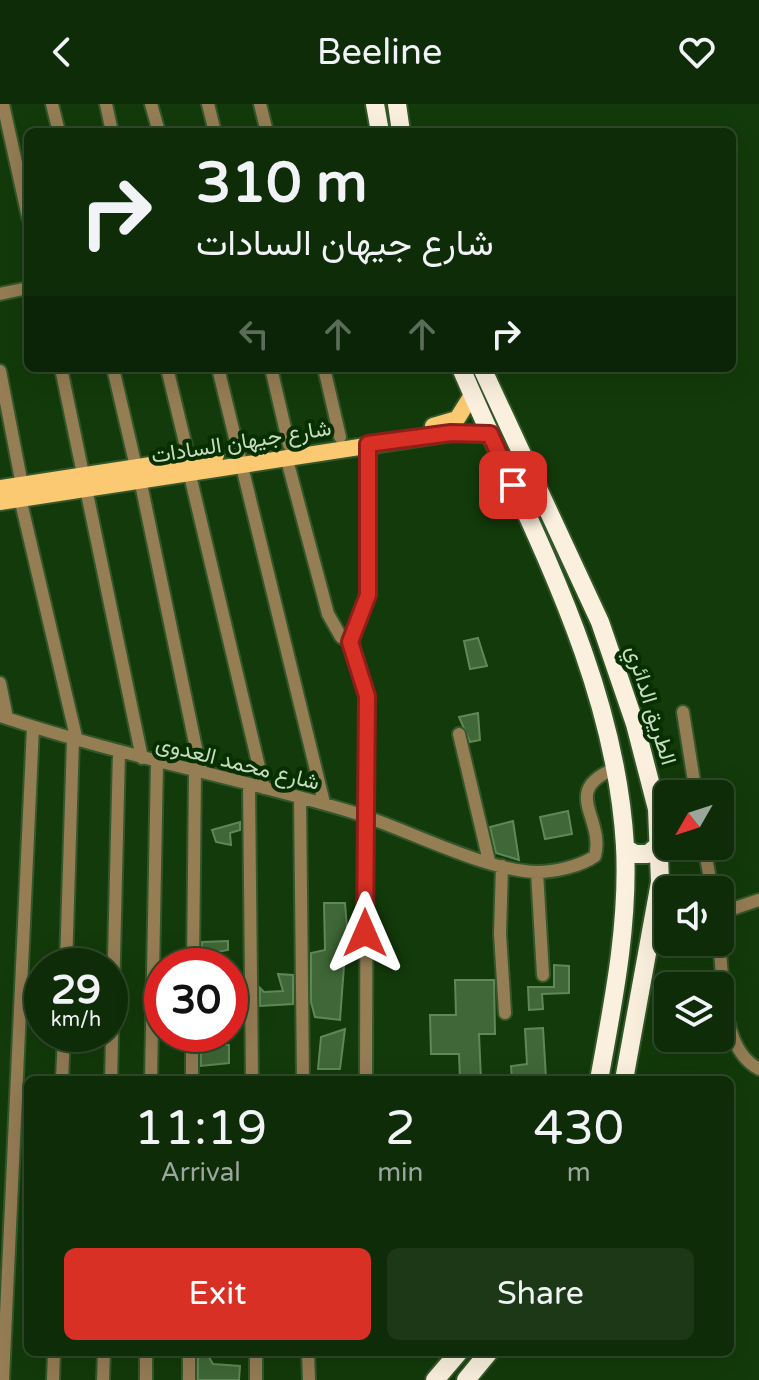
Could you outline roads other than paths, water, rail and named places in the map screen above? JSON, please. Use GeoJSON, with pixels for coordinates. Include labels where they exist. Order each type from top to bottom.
{"type":"FeatureCollection","features":[{"type":"Feature","properties":{"kind":"highway"},"geometry":{"type":"LineString","coordinates":[[375,104],[379,128]]}},
{"type":"Feature","properties":{"kind":"highway"},"geometry":{"type":"LineString","coordinates":[[397,104],[400,128]]}},
{"type":"Feature","properties":{"kind":"highway"},"geometry":{"type":"LineString","coordinates":[[463,372],[581,642],[614,769],[625,848],[622,945],[600,1076]]}},
{"type":"Feature","properties":{"kind":"highway","name":"الطريق الدائري"},"geometry":{"type":"LineString","coordinates":[[484,372],[613,655],[648,770],[654,804]]}},
{"type":"Feature","properties":{"kind":"highway"},"geometry":{"type":"LineString","coordinates":[[625,848],[635,854],[648,854],[654,849]]}},
{"type":"Feature","properties":{"kind":"highway"},"geometry":{"type":"LineString","coordinates":[[622,945],[629,936],[639,935],[651,945]]}},
{"type":"Feature","properties":{"kind":"highway","name":"الطريق الدائري"},"geometry":{"type":"LineString","coordinates":[[625,1076],[654,938]]}},
{"type":"Feature","properties":{"kind":"highway"},"geometry":{"type":"LineString","coordinates":[[435,1380],[456,1356]]}},
{"type":"Feature","properties":{"kind":"highway"},"geometry":{"type":"LineString","coordinates":[[466,1380],[486,1356]]}},
{"type":"Feature","properties":{"kind":"main road","name":"شارع جيهان السادات"},"geometry":{"type":"LineString","coordinates":[[288,450],[340,437],[449,423],[465,412],[472,395]]}},
{"type":"Feature","properties":{"kind":"main road","name":"شارع جيهان السادات"},"geometry":{"type":"LineString","coordinates":[[0,502],[21,492],[288,450],[451,433],[490,434]]}},
{"type":"Feature","properties":{"kind":"main road","name":"شارع جيهان السادات"},"geometry":{"type":"LineString","coordinates":[[0,488],[21,492]]}},
{"type":"Feature","properties":{"kind":"street"},"geometry":{"type":"LineString","coordinates":[[3,104],[24,199]]}},
{"type":"Feature","properties":{"kind":"street"},"geometry":{"type":"LineString","coordinates":[[52,104],[58,128]]}},
{"type":"Feature","properties":{"kind":"street"},"geometry":{"type":"LineString","coordinates":[[106,104],[111,128]]}},
{"type":"Feature","properties":{"kind":"street"},"geometry":{"type":"LineString","coordinates":[[151,104],[158,128]]}},
{"type":"Feature","properties":{"kind":"street"},"geometry":{"type":"LineString","coordinates":[[208,104],[214,128]]}},
{"type":"Feature","properties":{"kind":"street"},"geometry":{"type":"LineString","coordinates":[[260,104],[266,128]]}},
{"type":"Feature","properties":{"kind":"street"},"geometry":{"type":"LineString","coordinates":[[0,294],[24,289]]}},
{"type":"Feature","properties":{"kind":"street"},"geometry":{"type":"LineString","coordinates":[[0,371],[21,492],[75,740],[67,948]]}},
{"type":"Feature","properties":{"kind":"street"},"geometry":{"type":"LineString","coordinates":[[62,372],[142,758]]}},
{"type":"Feature","properties":{"kind":"street"},"geometry":{"type":"LineString","coordinates":[[114,372],[138,473],[198,772],[193,948]]}},
{"type":"Feature","properties":{"kind":"street"},"geometry":{"type":"LineString","coordinates":[[168,372],[264,788]]}},
{"type":"Feature","properties":{"kind":"street"},"geometry":{"type":"LineString","coordinates":[[219,372],[324,803]]}},
{"type":"Feature","properties":{"kind":"street"},"geometry":{"type":"LineString","coordinates":[[272,372],[328,614],[341,637],[350,642]]}},
{"type":"Feature","properties":{"kind":"street"},"geometry":{"type":"LineString","coordinates":[[325,372],[340,437]]}},
{"type":"Feature","properties":{"kind":"street"},"geometry":{"type":"LineString","coordinates":[[366,1076],[367,696],[350,642],[368,595],[368,444]]}},
{"type":"Feature","properties":{"kind":"street"},"geometry":{"type":"LineString","coordinates":[[0,683],[3,717]]}},
{"type":"Feature","properties":{"kind":"street"},"geometry":{"type":"LineString","coordinates":[[683,712],[694,780]]}},
{"type":"Feature","properties":{"kind":"street","name":"شارع محمد العدوى"},"geometry":{"type":"LineString","coordinates":[[3,717],[119,752],[324,803],[496,863],[537,872],[558,869],[595,856],[587,790],[594,779],[614,769]]}},
{"type":"Feature","properties":{"kind":"street"},"geometry":{"type":"LineString","coordinates":[[3,1380],[33,727]]}},
{"type":"Feature","properties":{"kind":"street"},"geometry":{"type":"LineString","coordinates":[[459,734],[496,863],[505,1013]]}},
{"type":"Feature","properties":{"kind":"street"},"geometry":{"type":"LineString","coordinates":[[111,1076],[119,752]]}},
{"type":"Feature","properties":{"kind":"street"},"geometry":{"type":"LineString","coordinates":[[151,1076],[157,762]]}},
{"type":"Feature","properties":{"kind":"street"},"geometry":{"type":"LineString","coordinates":[[249,785],[252,1076]]}},
{"type":"Feature","properties":{"kind":"street"},"geometry":{"type":"LineString","coordinates":[[300,798],[303,1076]]}},
{"type":"Feature","properties":{"kind":"street"},"geometry":{"type":"LineString","coordinates":[[537,872],[543,975]]}},
{"type":"Feature","properties":{"kind":"street"},"geometry":{"type":"LineString","coordinates":[[734,908],[759,900]]}},
{"type":"Feature","properties":{"kind":"street"},"geometry":{"type":"LineString","coordinates":[[721,956],[730,1027],[738,1048],[759,1069]]}},
{"type":"Feature","properties":{"kind":"street"},"geometry":{"type":"LineString","coordinates":[[62,1076],[63,1052]]}},
{"type":"Feature","properties":{"kind":"street"},"geometry":{"type":"LineString","coordinates":[[192,1052],[192,1076]]}},
{"type":"Feature","properties":{"kind":"street"},"geometry":{"type":"LineString","coordinates":[[53,1380],[54,1356]]}},
{"type":"Feature","properties":{"kind":"street"},"geometry":{"type":"LineString","coordinates":[[103,1380],[104,1356]]}},
{"type":"Feature","properties":{"kind":"street"},"geometry":{"type":"LineString","coordinates":[[146,1356],[146,1380]]}},
{"type":"Feature","properties":{"kind":"street"},"geometry":{"type":"LineString","coordinates":[[189,1356],[189,1380]]}},
{"type":"Feature","properties":{"kind":"street"},"geometry":{"type":"LineString","coordinates":[[256,1356],[256,1380]]}},
{"type":"Feature","properties":{"kind":"street"},"geometry":{"type":"LineString","coordinates":[[308,1356],[309,1380]]}}]}
